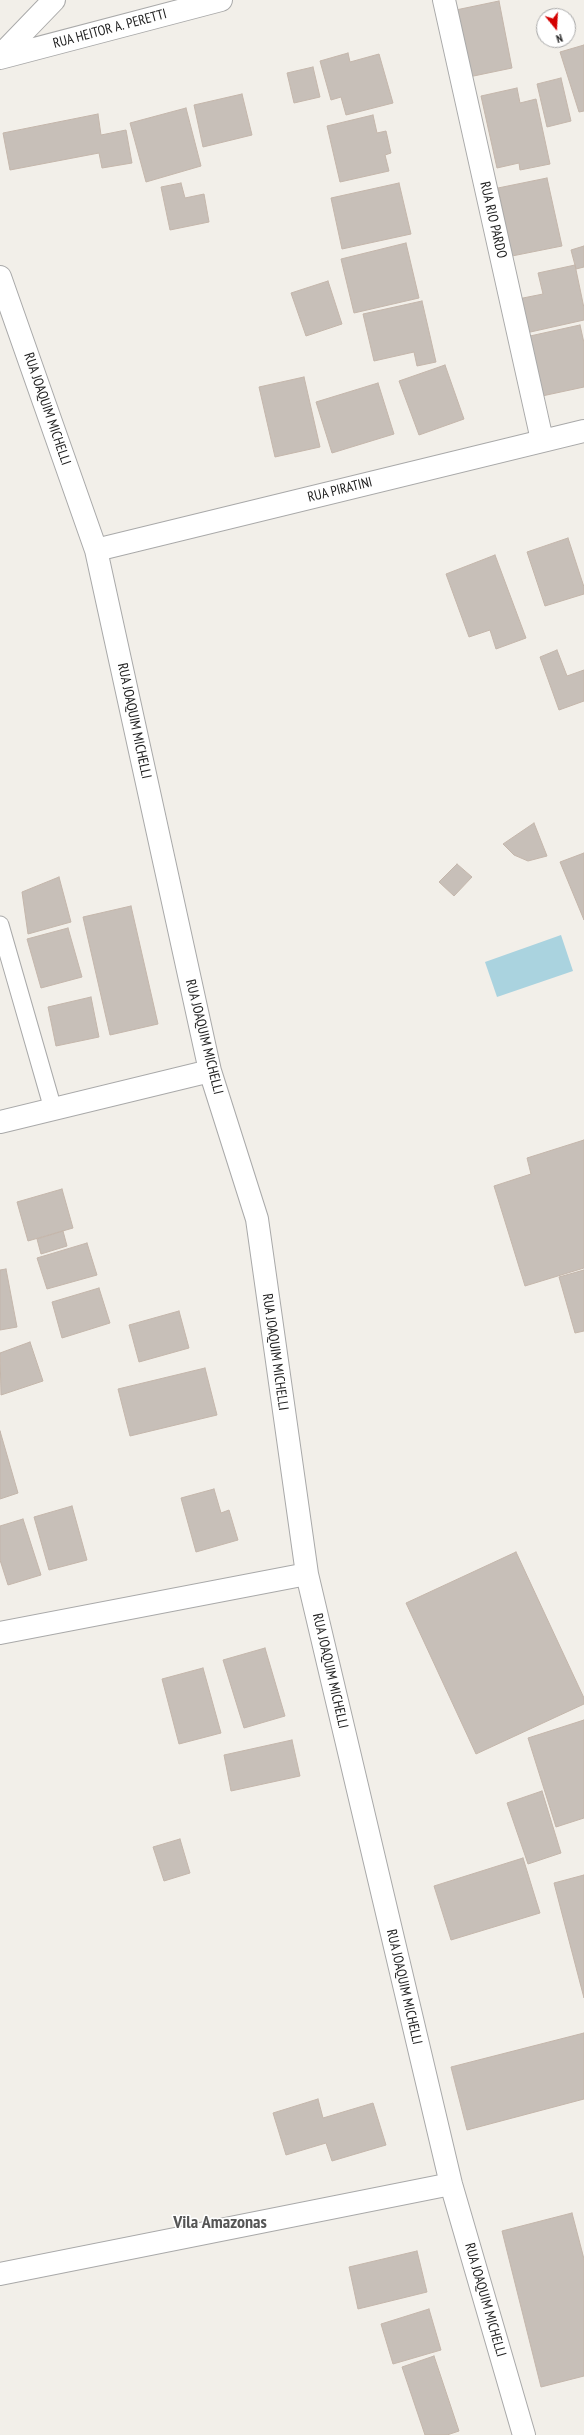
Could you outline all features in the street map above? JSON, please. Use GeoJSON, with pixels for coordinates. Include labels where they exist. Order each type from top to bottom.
{"type":"FeatureCollection","features":[{"type":"Feature","properties":{"kind":"street"},"geometry":{"type":"LineString","coordinates":[[0,57],[54,0]]}},
{"type":"Feature","properties":{"kind":"street","name":"RUA HEITOR A. PERETTI"},"geometry":{"type":"LineString","coordinates":[[0,57],[221,0]]}},
{"type":"Feature","properties":{"kind":"street","name":"RUA RIO PARDO"},"geometry":{"type":"LineString","coordinates":[[444,0],[542,440]]}},
{"type":"Feature","properties":{"kind":"street","name":"RUA JOAQUIM MICHELLI"},"geometry":{"type":"LineString","coordinates":[[0,277],[96,550],[210,1071],[257,1219],[307,1574],[451,2184],[524,2435]]}},
{"type":"Feature","properties":{"kind":"street","name":"RUA PIRATINI"},"geometry":{"type":"LineString","coordinates":[[96,550],[542,440],[584,431]]}},
{"type":"Feature","properties":{"kind":"street"},"geometry":{"type":"LineString","coordinates":[[0,1122],[210,1071]]}},
{"type":"Feature","properties":{"kind":"street"},"geometry":{"type":"LineString","coordinates":[[0,1633],[307,1574]]}},
{"type":"Feature","properties":{"kind":"street"},"geometry":{"type":"LineString","coordinates":[[0,2274],[451,2184]]}},
{"type":"Feature","properties":{"kind":"lane"},"geometry":{"type":"LineString","coordinates":[[0,925],[53,1109]]}},
{"type":"Feature","properties":{"kind":"water"},"geometry":{"type":"Polygon","coordinates":[[[561,935],[573,971],[497,997],[485,962],[561,935]]]}},
{"type":"Feature","properties":{"kind":"building"},"geometry":{"type":"Polygon","coordinates":[[[499,1],[512,68],[464,78],[451,11],[499,1]]]}},
{"type":"Feature","properties":{"kind":"building"},"geometry":{"type":"Polygon","coordinates":[[[584,45],[584,111],[579,112],[560,52],[584,45]]]}},
{"type":"Feature","properties":{"kind":"building"},"geometry":{"type":"Polygon","coordinates":[[[348,53],[350,62],[379,54],[393,103],[346,115],[341,97],[331,100],[320,61],[348,53]]]}},
{"type":"Feature","properties":{"kind":"building"},"geometry":{"type":"Polygon","coordinates":[[[313,67],[320,97],[294,103],[287,73],[313,67]]]}},
{"type":"Feature","properties":{"kind":"building"},"geometry":{"type":"Polygon","coordinates":[[[561,78],[571,121],[547,127],[537,84],[561,78]]]}},
{"type":"Feature","properties":{"kind":"building"},"geometry":{"type":"Polygon","coordinates":[[[517,88],[520,103],[536,99],[550,164],[520,170],[519,163],[497,168],[481,96],[517,88]]]}},
{"type":"Feature","properties":{"kind":"building"},"geometry":{"type":"Polygon","coordinates":[[[242,94],[252,135],[203,147],[194,105],[242,94]]]}},
{"type":"Feature","properties":{"kind":"building"},"geometry":{"type":"Polygon","coordinates":[[[186,108],[201,166],[146,182],[130,123],[186,108]]]}},
{"type":"Feature","properties":{"kind":"building"},"geometry":{"type":"Polygon","coordinates":[[[98,114],[101,135],[126,130],[132,163],[102,168],[99,153],[10,170],[3,133],[98,114]]]}},
{"type":"Feature","properties":{"kind":"building"},"geometry":{"type":"Polygon","coordinates":[[[373,115],[377,133],[386,131],[391,153],[385,155],[389,171],[340,182],[327,126],[373,115]]]}},
{"type":"Feature","properties":{"kind":"building"},"geometry":{"type":"Polygon","coordinates":[[[547,178],[562,246],[512,256],[498,188],[547,178]]]}},
{"type":"Feature","properties":{"kind":"building"},"geometry":{"type":"Polygon","coordinates":[[[181,183],[185,198],[204,194],[209,222],[170,230],[161,187],[181,183]]]}},
{"type":"Feature","properties":{"kind":"building"},"geometry":{"type":"Polygon","coordinates":[[[399,183],[411,234],[342,249],[331,198],[399,183]]]}},
{"type":"Feature","properties":{"kind":"building"},"geometry":{"type":"Polygon","coordinates":[[[406,243],[419,298],[354,313],[341,259],[406,243]]]}},
{"type":"Feature","properties":{"kind":"building"},"geometry":{"type":"Polygon","coordinates":[[[584,246],[584,267],[576,269],[571,250],[584,246]]]}},
{"type":"Feature","properties":{"kind":"building"},"geometry":{"type":"Polygon","coordinates":[[[575,265],[584,308],[584,320],[526,333],[518,299],[543,294],[538,273],[575,265]]]}},
{"type":"Feature","properties":{"kind":"building"},"geometry":{"type":"Polygon","coordinates":[[[328,281],[342,324],[306,336],[291,293],[328,281]]]}},
{"type":"Feature","properties":{"kind":"building"},"geometry":{"type":"Polygon","coordinates":[[[422,301],[436,362],[417,366],[414,352],[374,361],[363,314],[422,301]]]}},
{"type":"Feature","properties":{"kind":"building"},"geometry":{"type":"Polygon","coordinates":[[[580,325],[584,343],[584,387],[542,396],[530,336],[580,325]]]}},
{"type":"Feature","properties":{"kind":"building"},"geometry":{"type":"Polygon","coordinates":[[[445,365],[464,419],[419,435],[399,381],[445,365]]]}},
{"type":"Feature","properties":{"kind":"building"},"geometry":{"type":"Polygon","coordinates":[[[304,377],[320,447],[275,457],[259,387],[304,377]]]}},
{"type":"Feature","properties":{"kind":"building"},"geometry":{"type":"Polygon","coordinates":[[[378,383],[394,434],[332,453],[316,402],[378,383]]]}},
{"type":"Feature","properties":{"kind":"building"},"geometry":{"type":"Polygon","coordinates":[[[568,538],[584,587],[584,594],[545,606],[527,552],[568,538]]]}},
{"type":"Feature","properties":{"kind":"building"},"geometry":{"type":"Polygon","coordinates":[[[495,555],[526,638],[496,649],[490,630],[469,637],[446,574],[495,555]]]}},
{"type":"Feature","properties":{"kind":"building"},"geometry":{"type":"Polygon","coordinates":[[[557,650],[567,676],[584,670],[584,701],[559,710],[540,657],[557,650]]]}},
{"type":"Feature","properties":{"kind":"building"},"geometry":{"type":"Polygon","coordinates":[[[534,823],[547,856],[528,861],[514,855],[503,844],[534,823]]]}},
{"type":"Feature","properties":{"kind":"building"},"geometry":{"type":"Polygon","coordinates":[[[584,853],[584,920],[560,862],[584,853]]]}},
{"type":"Feature","properties":{"kind":"building"},"geometry":{"type":"Polygon","coordinates":[[[457,864],[472,877],[454,896],[439,882],[457,864]]]}},
{"type":"Feature","properties":{"kind":"building"},"geometry":{"type":"Polygon","coordinates":[[[59,877],[71,922],[28,934],[22,892],[59,877]]]}},
{"type":"Feature","properties":{"kind":"building"},"geometry":{"type":"Polygon","coordinates":[[[131,906],[158,1024],[110,1035],[83,917],[131,906]]]}},
{"type":"Feature","properties":{"kind":"building"},"geometry":{"type":"Polygon","coordinates":[[[68,928],[82,977],[41,988],[27,939],[68,928]]]}},
{"type":"Feature","properties":{"kind":"building"},"geometry":{"type":"Polygon","coordinates":[[[91,997],[99,1037],[56,1046],[48,1007],[91,997]]]}},
{"type":"Feature","properties":{"kind":"building"},"geometry":{"type":"Polygon","coordinates":[[[584,1140],[584,1268],[525,1286],[494,1186],[531,1174],[527,1158],[584,1140]]]}},
{"type":"Feature","properties":{"kind":"building"},"geometry":{"type":"Polygon","coordinates":[[[62,1189],[73,1228],[28,1241],[17,1202],[62,1189]]]}},
{"type":"Feature","properties":{"kind":"building"},"geometry":{"type":"Polygon","coordinates":[[[63,1231],[67,1246],[41,1254],[37,1239],[63,1231]]]}},
{"type":"Feature","properties":{"kind":"building"},"geometry":{"type":"Polygon","coordinates":[[[87,1243],[97,1275],[47,1289],[37,1258],[87,1243]]]}},
{"type":"Feature","properties":{"kind":"building"},"geometry":{"type":"Polygon","coordinates":[[[6,1269],[17,1327],[0,1330],[0,1270],[6,1269]]]}},
{"type":"Feature","properties":{"kind":"building"},"geometry":{"type":"Polygon","coordinates":[[[584,1270],[584,1331],[575,1333],[559,1277],[584,1270]]]}},
{"type":"Feature","properties":{"kind":"building"},"geometry":{"type":"Polygon","coordinates":[[[99,1288],[110,1323],[62,1338],[52,1302],[99,1288]]]}},
{"type":"Feature","properties":{"kind":"building"},"geometry":{"type":"Polygon","coordinates":[[[179,1311],[189,1348],[139,1362],[129,1325],[179,1311]]]}},
{"type":"Feature","properties":{"kind":"building"},"geometry":{"type":"Polygon","coordinates":[[[30,1342],[43,1381],[1,1395],[0,1353],[30,1342]]]}},
{"type":"Feature","properties":{"kind":"building"},"geometry":{"type":"Polygon","coordinates":[[[205,1368],[217,1415],[130,1436],[118,1389],[205,1368]]]}},
{"type":"Feature","properties":{"kind":"building"},"geometry":{"type":"Polygon","coordinates":[[[0,1431],[18,1493],[0,1499],[0,1431]]]}},
{"type":"Feature","properties":{"kind":"building"},"geometry":{"type":"Polygon","coordinates":[[[214,1489],[221,1513],[229,1510],[238,1540],[196,1552],[181,1498],[214,1489]]]}},
{"type":"Feature","properties":{"kind":"building"},"geometry":{"type":"Polygon","coordinates":[[[72,1506],[87,1560],[49,1570],[34,1517],[72,1506]]]}},
{"type":"Feature","properties":{"kind":"building"},"geometry":{"type":"Polygon","coordinates":[[[23,1519],[41,1575],[8,1585],[0,1560],[0,1526],[23,1519]]]}},
{"type":"Feature","properties":{"kind":"building"},"geometry":{"type":"Polygon","coordinates":[[[516,1552],[584,1698],[584,1704],[476,1754],[406,1603],[516,1552]]]}},
{"type":"Feature","properties":{"kind":"building"},"geometry":{"type":"Polygon","coordinates":[[[265,1648],[285,1716],[244,1728],[223,1660],[265,1648]]]}},
{"type":"Feature","properties":{"kind":"building"},"geometry":{"type":"Polygon","coordinates":[[[203,1668],[221,1733],[179,1744],[162,1679],[203,1668]]]}},
{"type":"Feature","properties":{"kind":"building"},"geometry":{"type":"Polygon","coordinates":[[[584,1720],[584,1818],[556,1827],[528,1738],[584,1720]]]}},
{"type":"Feature","properties":{"kind":"building"},"geometry":{"type":"Polygon","coordinates":[[[292,1740],[300,1776],[231,1791],[224,1755],[292,1740]]]}},
{"type":"Feature","properties":{"kind":"building"},"geometry":{"type":"Polygon","coordinates":[[[542,1791],[561,1853],[528,1864],[507,1803],[542,1791]]]}},
{"type":"Feature","properties":{"kind":"building"},"geometry":{"type":"Polygon","coordinates":[[[180,1839],[190,1873],[164,1881],[153,1847],[180,1839]]]}},
{"type":"Feature","properties":{"kind":"building"},"geometry":{"type":"Polygon","coordinates":[[[523,1858],[540,1913],[451,1940],[434,1886],[523,1858]]]}},
{"type":"Feature","properties":{"kind":"building"},"geometry":{"type":"Polygon","coordinates":[[[584,1875],[584,1998],[554,1883],[584,1875]]]}},
{"type":"Feature","properties":{"kind":"building"},"geometry":{"type":"Polygon","coordinates":[[[584,2033],[584,2099],[467,2130],[451,2067],[584,2033]]]}},
{"type":"Feature","properties":{"kind":"building"},"geometry":{"type":"Polygon","coordinates":[[[318,2099],[323,2118],[373,2103],[386,2145],[332,2161],[326,2143],[286,2155],[273,2113],[318,2099]]]}},
{"type":"Feature","properties":{"kind":"building"},"geometry":{"type":"Polygon","coordinates":[[[572,2213],[584,2259],[584,2376],[541,2387],[502,2231],[572,2213]]]}},
{"type":"Feature","properties":{"kind":"building"},"geometry":{"type":"Polygon","coordinates":[[[417,2251],[427,2292],[358,2309],[349,2267],[417,2251]]]}},
{"type":"Feature","properties":{"kind":"building"},"geometry":{"type":"Polygon","coordinates":[[[429,2309],[441,2350],[393,2364],[381,2324],[429,2309]]]}},
{"type":"Feature","properties":{"kind":"building"},"geometry":{"type":"Polygon","coordinates":[[[434,2356],[459,2431],[447,2435],[425,2435],[402,2367],[434,2356]]]}},
{"type":"Feature","properties":{"kind":"district","name":"Vila Amazonas"},"geometry":{"type":"Point","coordinates":[220,2223]}}]}
